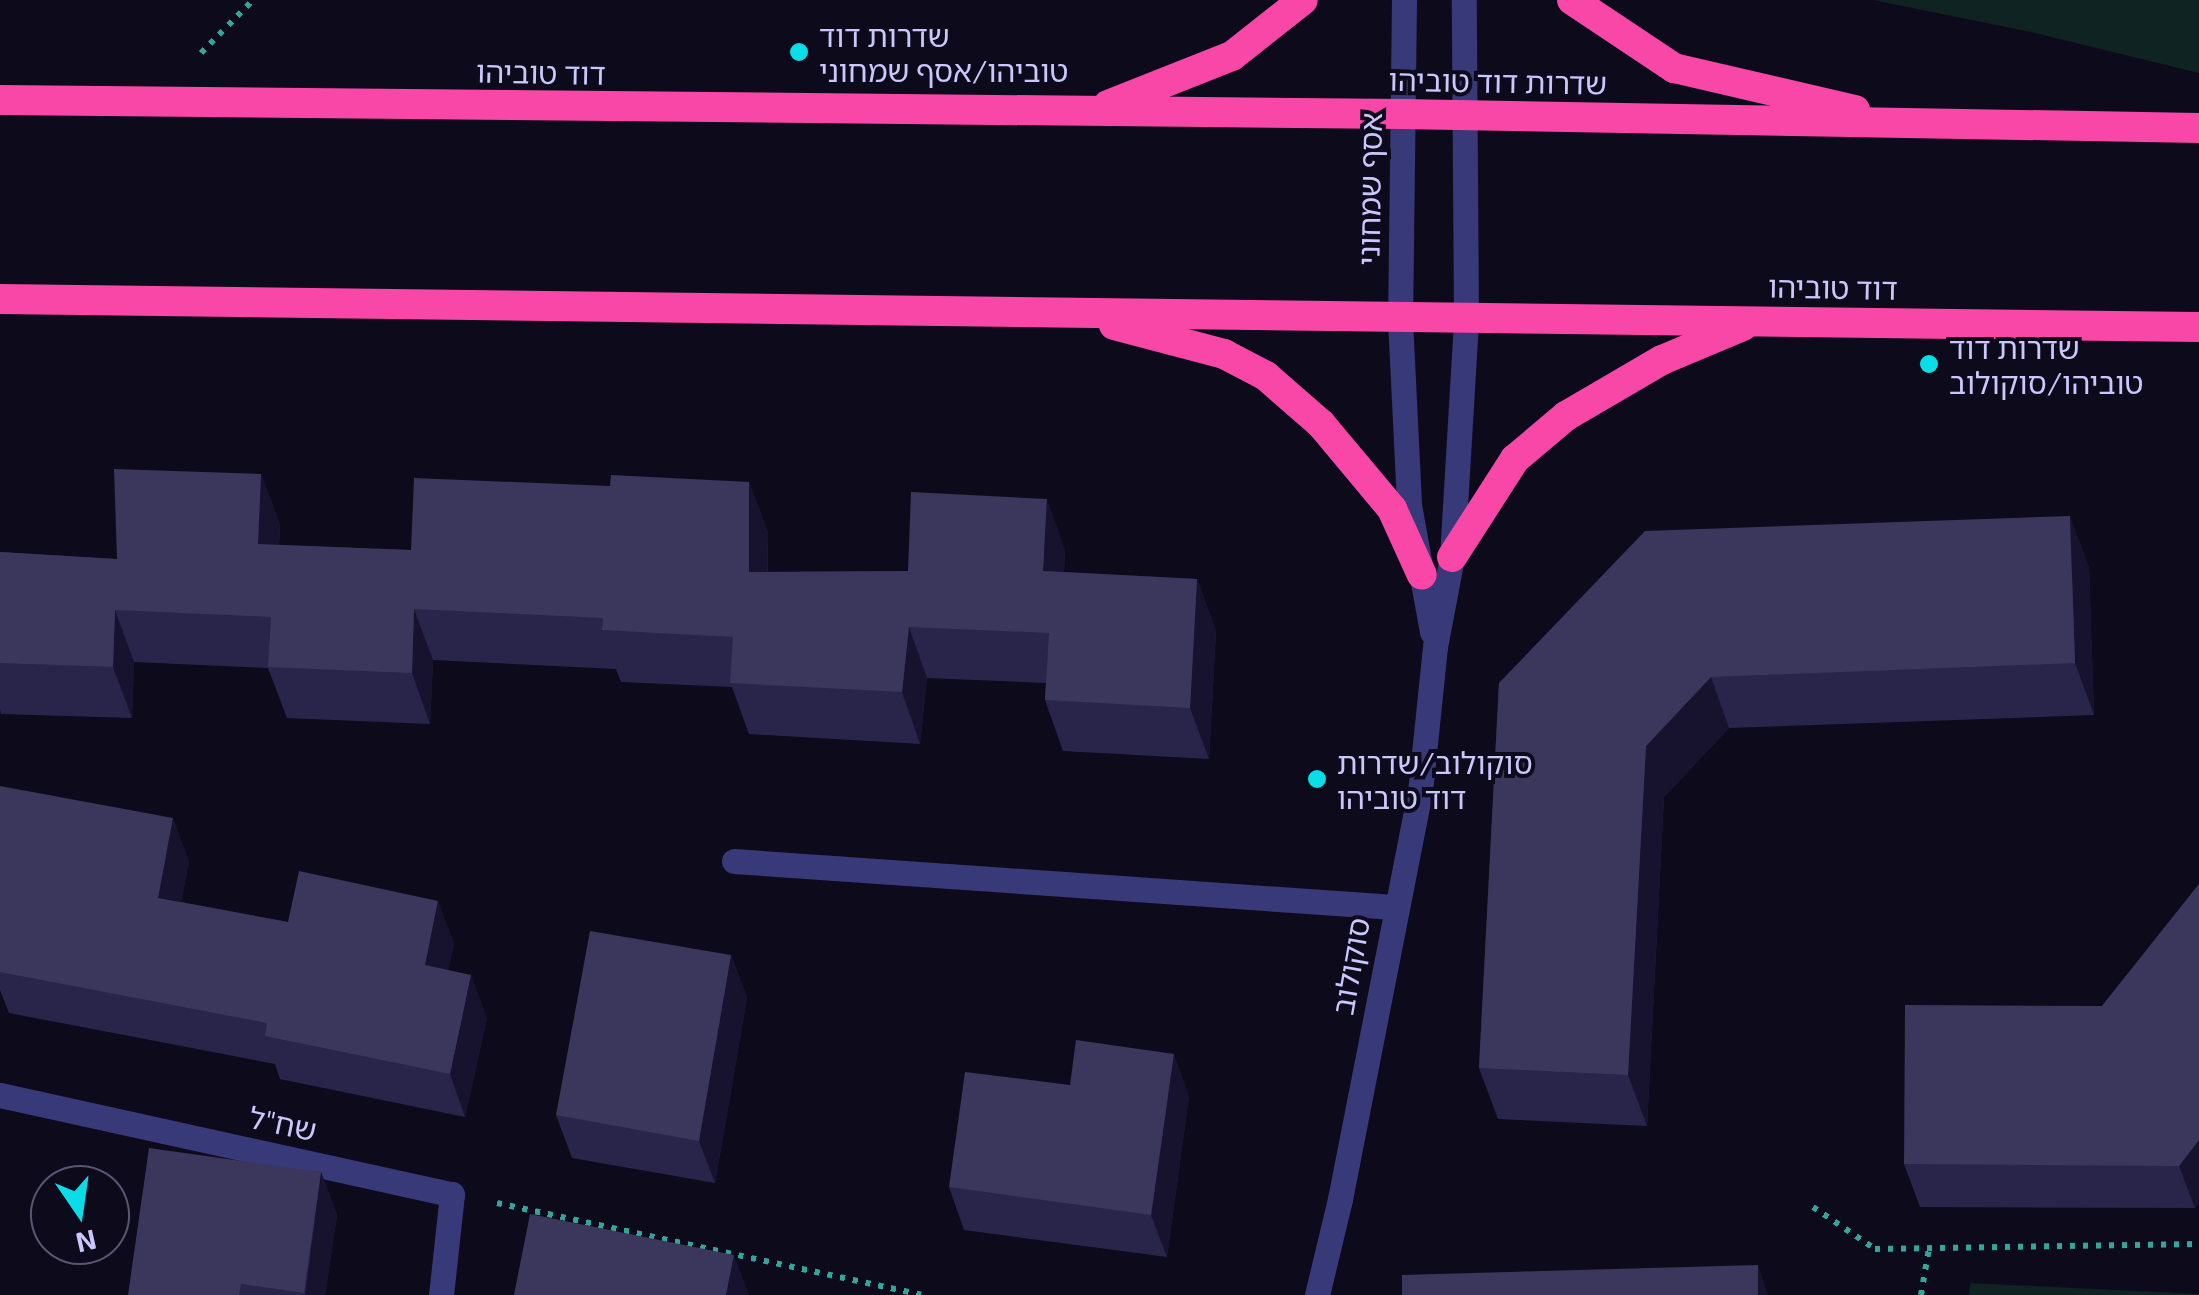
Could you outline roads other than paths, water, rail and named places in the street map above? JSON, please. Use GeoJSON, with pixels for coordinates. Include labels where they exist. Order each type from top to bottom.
{"type":"FeatureCollection","features":[{"type":"Feature","properties":{"kind":"highway"},"geometry":{"type":"LineString","coordinates":[[1082,114],[1168,85],[1232,56],[1303,0]]}},
{"type":"Feature","properties":{"kind":"highway"},"geometry":{"type":"LineString","coordinates":[[1572,0],[1674,68],[1912,124],[2199,128]]}},
{"type":"Feature","properties":{"kind":"highway","name":"דוד טוביהו"},"geometry":{"type":"LineString","coordinates":[[0,100],[1082,114]]}},
{"type":"Feature","properties":{"kind":"highway","name":"שדרות דוד טוביהו"},"geometry":{"type":"LineString","coordinates":[[1082,114],[1402,114],[1912,124]]}},
{"type":"Feature","properties":{"kind":"highway"},"geometry":{"type":"LineString","coordinates":[[0,299],[1466,320]]}},
{"type":"Feature","properties":{"kind":"highway"},"geometry":{"type":"LineString","coordinates":[[1067,313],[1224,354],[1266,376],[1321,424],[1392,509],[1422,575]]}},
{"type":"Feature","properties":{"kind":"highway","name":"דוד טוביהו"},"geometry":{"type":"LineString","coordinates":[[1466,320],[2199,327]]}},
{"type":"Feature","properties":{"kind":"highway"},"geometry":{"type":"LineString","coordinates":[[1452,557],[1515,460],[1566,416],[1662,360],[1756,321]]}},
{"type":"Feature","properties":{"kind":"street","name":"אסף שמחוני"},"geometry":{"type":"LineString","coordinates":[[1400,319],[1404,0]]}},
{"type":"Feature","properties":{"kind":"street"},"geometry":{"type":"LineString","coordinates":[[1464,0],[1466,117]]}},
{"type":"Feature","properties":{"kind":"street","name":"סוקולוב"},"geometry":{"type":"LineString","coordinates":[[1316,1295],[1340,1199],[1394,907],[1420,792],[1435,647],[1452,557],[1466,320],[1466,117]]}},
{"type":"Feature","properties":{"kind":"street","name":"סוקולוב"},"geometry":{"type":"LineString","coordinates":[[1400,319],[1409,505],[1435,647]]}},
{"type":"Feature","properties":{"kind":"street"},"geometry":{"type":"LineString","coordinates":[[734,861],[1394,907]]}},
{"type":"Feature","properties":{"kind":"street","name":"שח\"ל"},"geometry":{"type":"LineString","coordinates":[[0,1094],[452,1194],[441,1295]]}},
{"type":"Feature","properties":{"kind":"place","name":"שדרות דוד טוביהו/אסף שמחוני"},"geometry":{"type":"Point","coordinates":[799,52]}},
{"type":"Feature","properties":{"kind":"place","name":"שדרות דוד טוביהו/סוקולוב"},"geometry":{"type":"Point","coordinates":[1929,364]}},
{"type":"Feature","properties":{"kind":"place","name":"סוקולוב/שדרות דוד טוביהו"},"geometry":{"type":"Point","coordinates":[1317,779]}}]}
